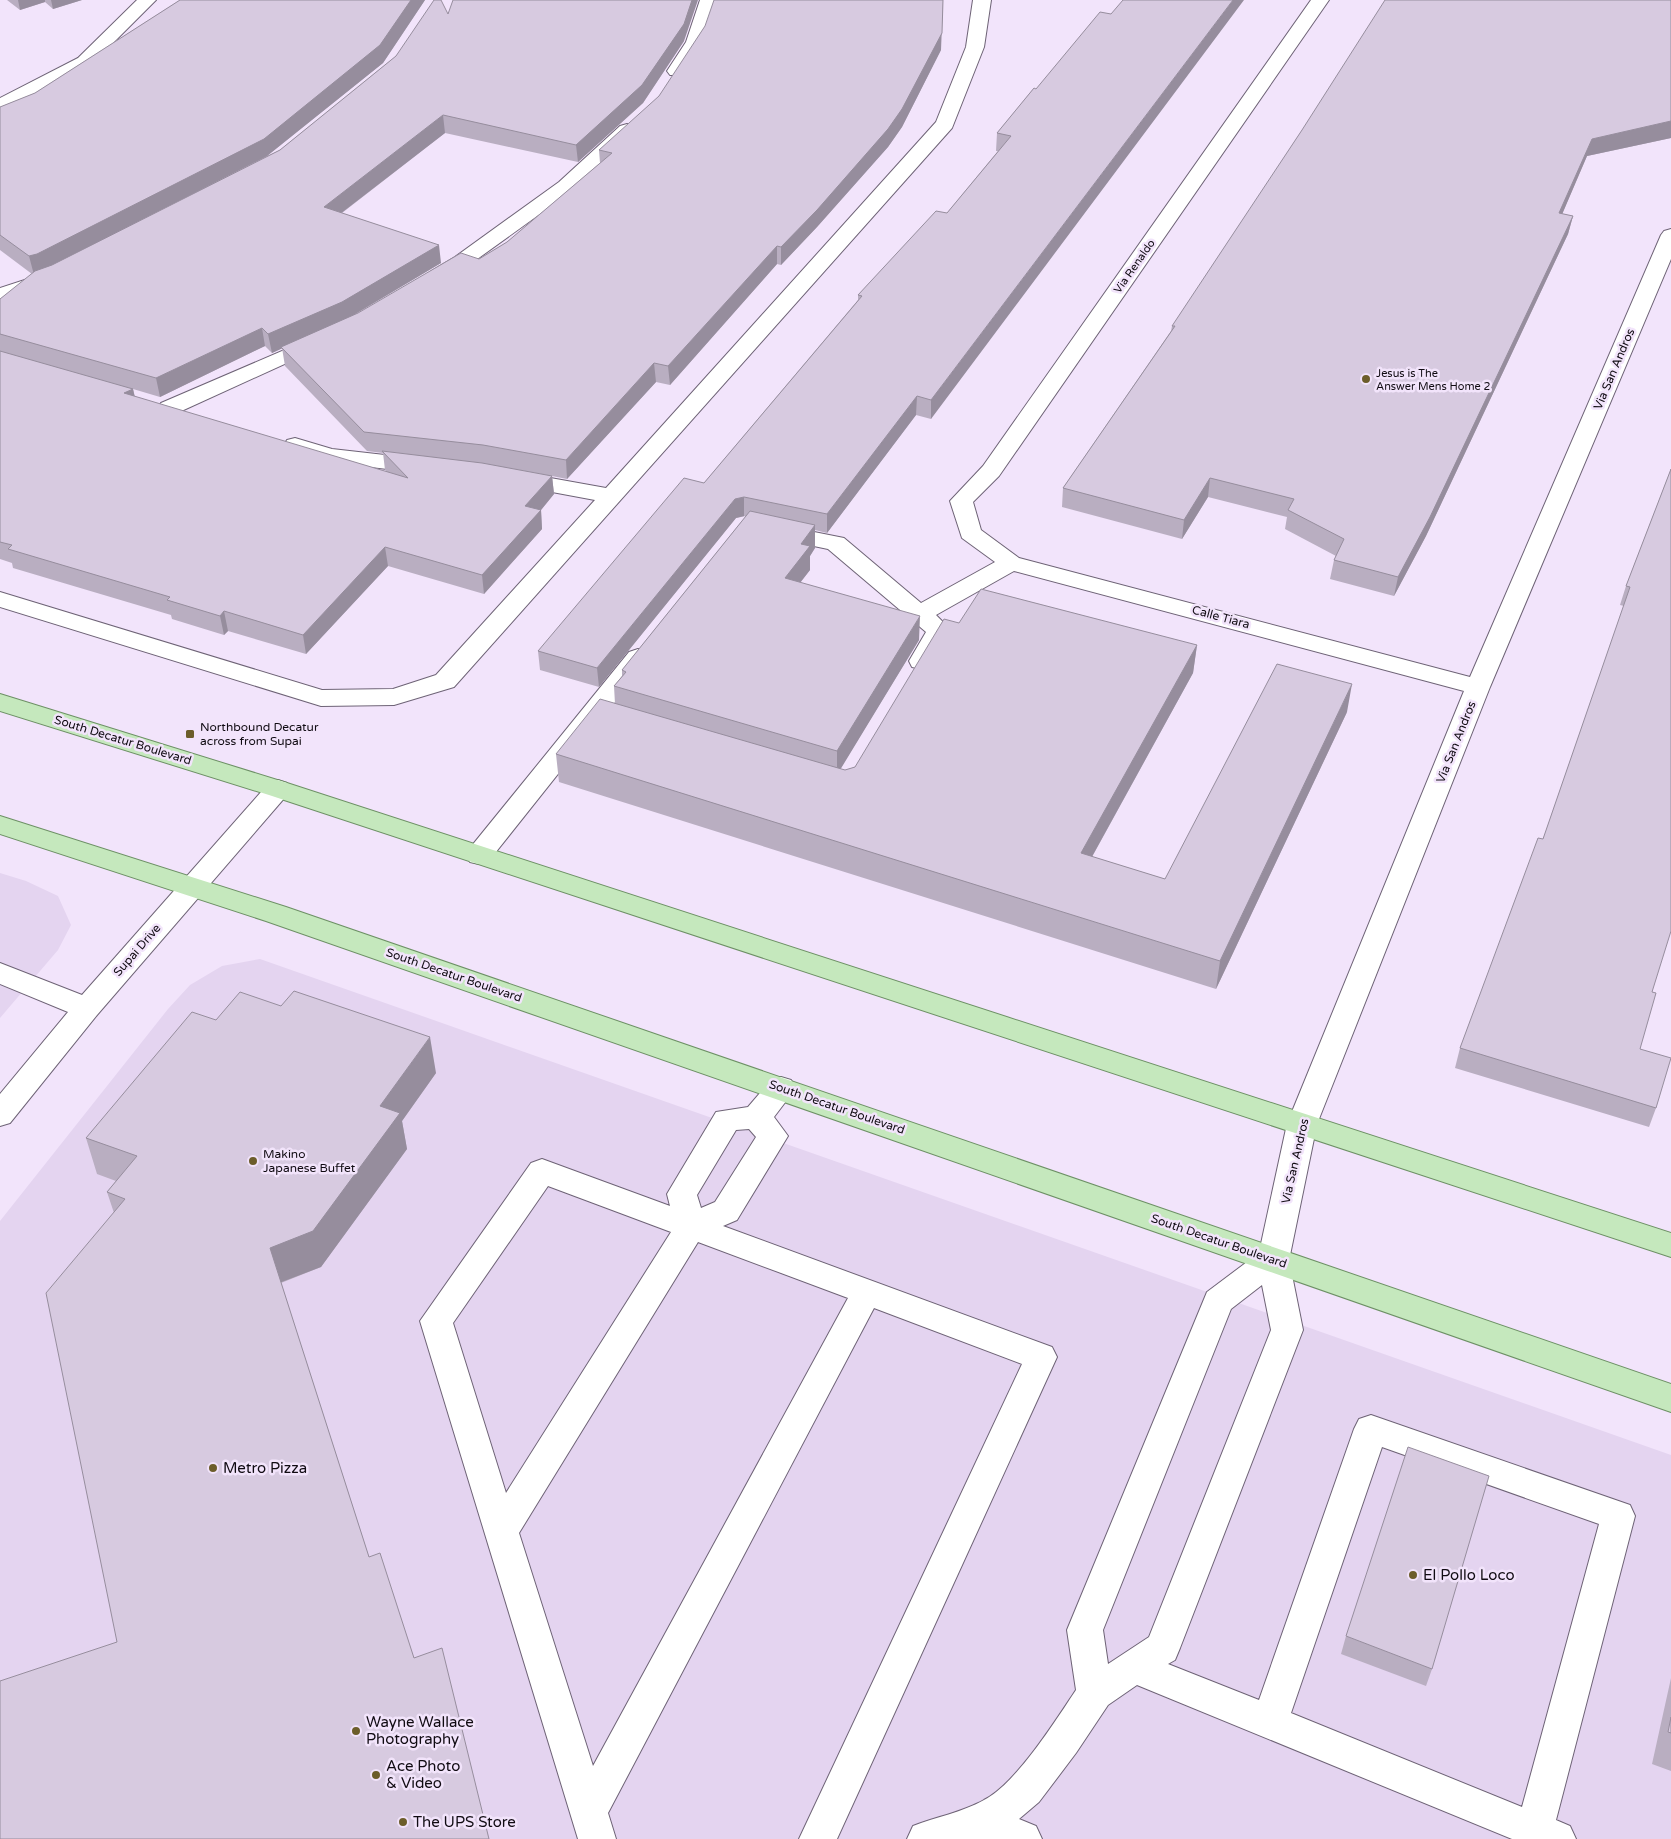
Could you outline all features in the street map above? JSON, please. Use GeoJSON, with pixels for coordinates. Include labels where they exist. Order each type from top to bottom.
{"type":"FeatureCollection","features":[{"type":"Feature","properties":{"kind":"main road","name":"South Decatur Boulevard"},"geometry":{"type":"LineString","coordinates":[[0,702],[278,789],[1671,1245]]}},
{"type":"Feature","properties":{"kind":"main road","name":"South Decatur Boulevard"},"geometry":{"type":"LineString","coordinates":[[0,825],[276,914],[1671,1398]]}},
{"type":"Feature","properties":{"kind":"street"},"geometry":{"type":"LineString","coordinates":[[0,105],[84,62],[147,0]]}},
{"type":"Feature","properties":{"kind":"street"},"geometry":{"type":"LineString","coordinates":[[668,83],[695,42],[709,0]]}},
{"type":"Feature","properties":{"kind":"street"},"geometry":{"type":"LineString","coordinates":[[0,599],[322,698],[394,697],[444,681],[945,124],[975,47],[982,0]]}},
{"type":"Feature","properties":{"kind":"street","name":"Via Renaldo"},"geometry":{"type":"LineString","coordinates":[[970,533],[962,501],[991,471],[1320,0]]}},
{"type":"Feature","properties":{"kind":"street"},"geometry":{"type":"LineString","coordinates":[[420,286],[462,261],[566,186],[644,114]]}},
{"type":"Feature","properties":{"kind":"street","name":"Via San Andros"},"geometry":{"type":"LineString","coordinates":[[1273,1260],[1302,1124],[1478,687],[1671,235]]}},
{"type":"Feature","properties":{"kind":"street"},"geometry":{"type":"LineString","coordinates":[[0,295],[58,274]]}},
{"type":"Feature","properties":{"kind":"street"},"geometry":{"type":"LineString","coordinates":[[197,416],[159,405],[336,334]]}},
{"type":"Feature","properties":{"kind":"street"},"geometry":{"type":"LineString","coordinates":[[273,438],[330,455],[437,468]]}},
{"type":"Feature","properties":{"kind":"street"},"geometry":{"type":"LineString","coordinates":[[495,475],[612,496]]}},
{"type":"Feature","properties":{"kind":"street"},"geometry":{"type":"LineString","coordinates":[[753,527],[836,544],[940,630],[910,680]]}},
{"type":"Feature","properties":{"kind":"street","name":"Calle Tiara"},"geometry":{"type":"LineString","coordinates":[[970,533],[1011,562],[1478,687]]}},
{"type":"Feature","properties":{"kind":"street"},"geometry":{"type":"LineString","coordinates":[[921,614],[1011,562]]}},
{"type":"Feature","properties":{"kind":"street"},"geometry":{"type":"LineString","coordinates":[[479,855],[653,638]]}},
{"type":"Feature","properties":{"kind":"street"},"geometry":{"type":"LineString","coordinates":[[592,714],[620,722]]}},
{"type":"Feature","properties":{"kind":"street","name":"Supai Drive"},"geometry":{"type":"LineString","coordinates":[[0,1115],[87,1008],[278,789]]}},
{"type":"Feature","properties":{"kind":"street"},"geometry":{"type":"LineString","coordinates":[[0,973],[87,1008]]}},
{"type":"Feature","properties":{"kind":"street"},"geometry":{"type":"LineString","coordinates":[[691,1226],[682,1194],[727,1120],[756,1116],[781,1088]]}},
{"type":"Feature","properties":{"kind":"street"},"geometry":{"type":"LineString","coordinates":[[502,1532],[691,1226],[726,1211],[773,1136],[756,1116]]}},
{"type":"Feature","properties":{"kind":"street"},"geometry":{"type":"LineString","coordinates":[[593,1825],[436,1321],[542,1171],[1041,1357],[818,1839]]}},
{"type":"Feature","properties":{"kind":"street"},"geometry":{"type":"LineString","coordinates":[[926,1839],[997,1814],[1026,1789],[1064,1741],[1095,1693],[1162,1648],[1287,1330],[1273,1260],[1218,1301],[1085,1630],[1095,1693]]}},
{"type":"Feature","properties":{"kind":"street"},"geometry":{"type":"LineString","coordinates":[[593,1825],[867,1292]]}},
{"type":"Feature","properties":{"kind":"street"},"geometry":{"type":"LineString","coordinates":[[1135,1667],[1270,1722],[1546,1834],[1618,1516],[1371,1429],[1270,1722]]}},
{"type":"Feature","properties":{"kind":"street"},"geometry":{"type":"LineString","coordinates":[[978,1820],[1023,1839]]}},
{"type":"Feature","properties":{"kind":"shaded area"},"geometry":{"type":"Polygon","coordinates":[[[0,873],[26,881],[58,896],[71,925],[58,950],[0,1018],[0,873]]]}},
{"type":"Feature","properties":{"kind":"shaded area"},"geometry":{"type":"Polygon","coordinates":[[[260,959],[1671,1455],[1671,1839],[0,1839],[0,1221],[168,1009],[190,985],[222,966],[260,959]]]}},
{"type":"Feature","properties":{"kind":"building"},"geometry":{"type":"Polygon","coordinates":[[[180,0],[411,0],[380,45],[264,139],[37,254],[29,256],[0,235],[0,107],[35,93],[180,0]]]}},
{"type":"Feature","properties":{"kind":"building"},"geometry":{"type":"Polygon","coordinates":[[[434,0],[441,0],[448,14],[453,0],[692,0],[684,24],[642,85],[576,145],[443,115],[324,207],[439,245],[342,302],[268,334],[262,328],[156,378],[0,334],[0,299],[35,271],[52,265],[280,150],[396,56],[434,0]]]}},
{"type":"Feature","properties":{"kind":"building"},"geometry":{"type":"Polygon","coordinates":[[[714,0],[943,0],[942,33],[902,109],[888,129],[817,210],[781,247],[777,246],[668,366],[654,363],[566,460],[483,445],[364,432],[281,347],[358,313],[461,253],[479,259],[507,242],[612,153],[599,150],[659,96],[705,26],[714,0]]]}},
{"type":"Feature","properties":{"kind":"building"},"geometry":{"type":"Polygon","coordinates":[[[1123,0],[1233,0],[931,400],[917,396],[827,514],[744,497],[735,499],[597,668],[538,651],[684,478],[704,483],[862,296],[858,295],[936,211],[947,213],[1011,136],[997,133],[1034,88],[1036,89],[1100,12],[1111,14],[1123,0]]]}},
{"type":"Feature","properties":{"kind":"building"},"geometry":{"type":"Polygon","coordinates":[[[1385,0],[1671,0],[1671,121],[1592,139],[1559,213],[1573,216],[1430,517],[1398,577],[1334,560],[1344,539],[1288,510],[1294,499],[1210,478],[1184,520],[1063,488],[1175,326],[1172,326],[1302,130],[1385,0]]]}},
{"type":"Feature","properties":{"kind":"building"},"geometry":{"type":"Polygon","coordinates":[[[0,351],[133,389],[124,393],[408,478],[382,451],[482,463],[552,476],[525,506],[541,510],[482,575],[385,547],[303,635],[224,611],[220,616],[167,600],[170,597],[8,549],[12,545],[0,542],[0,351]]]}},
{"type":"Feature","properties":{"kind":"building"},"geometry":{"type":"Polygon","coordinates":[[[1671,469],[1671,931],[1652,992],[1656,993],[1640,1049],[1671,1058],[1656,1108],[1460,1048],[1538,838],[1543,839],[1630,587],[1626,586],[1671,469]]]}},
{"type":"Feature","properties":{"kind":"building"},"geometry":{"type":"Polygon","coordinates":[[[750,511],[815,525],[801,544],[810,546],[785,578],[920,616],[837,751],[614,686],[626,672],[622,670],[750,511]]]}},
{"type":"Feature","properties":{"kind":"building"},"geometry":{"type":"Polygon","coordinates":[[[981,589],[1197,645],[1081,853],[1165,879],[1277,664],[1352,684],[1220,961],[556,754],[600,699],[845,770],[855,767],[944,619],[959,623],[981,589]]]}},
{"type":"Feature","properties":{"kind":"building"},"geometry":{"type":"Polygon","coordinates":[[[294,991],[430,1037],[380,1106],[400,1113],[313,1231],[270,1248],[369,1557],[380,1553],[414,1658],[442,1648],[489,1839],[0,1839],[0,1681],[117,1642],[46,1293],[125,1199],[107,1192],[137,1156],[86,1138],[192,1012],[216,1020],[240,992],[281,1006],[294,991]]]}},
{"type":"Feature","properties":{"kind":"building","name":"El Pollo Loco"},"geometry":{"type":"Polygon","coordinates":[[[1408,1447],[1489,1476],[1432,1669],[1346,1636],[1408,1447]]]}},
{"type":"Feature","properties":{"kind":"building"},"geometry":{"type":"Polygon","coordinates":[[[1671,1717],[1671,1733],[1668,1732],[1671,1717]]]}},
{"type":"Feature","properties":{"kind":"place","name":"Jesus is The Answer Mens Home 2"},"geometry":{"type":"Point","coordinates":[1366,379]}},
{"type":"Feature","properties":{"kind":"place","name":"Northbound Decatur across from Supai"},"geometry":{"type":"Point","coordinates":[190,734]}},
{"type":"Feature","properties":{"kind":"place","name":"Makino Japanese Buffet"},"geometry":{"type":"Point","coordinates":[253,1161]}},
{"type":"Feature","properties":{"kind":"place","name":"Metro Pizza"},"geometry":{"type":"Point","coordinates":[213,1468]}},
{"type":"Feature","properties":{"kind":"place","name":"El Pollo Loco"},"geometry":{"type":"Point","coordinates":[1413,1575]}},
{"type":"Feature","properties":{"kind":"place","name":"Wayne Wallace Photography"},"geometry":{"type":"Point","coordinates":[356,1731]}},
{"type":"Feature","properties":{"kind":"place","name":"Ace Photo & Video"},"geometry":{"type":"Point","coordinates":[376,1775]}},
{"type":"Feature","properties":{"kind":"place","name":"The UPS Store"},"geometry":{"type":"Point","coordinates":[403,1822]}}]}
